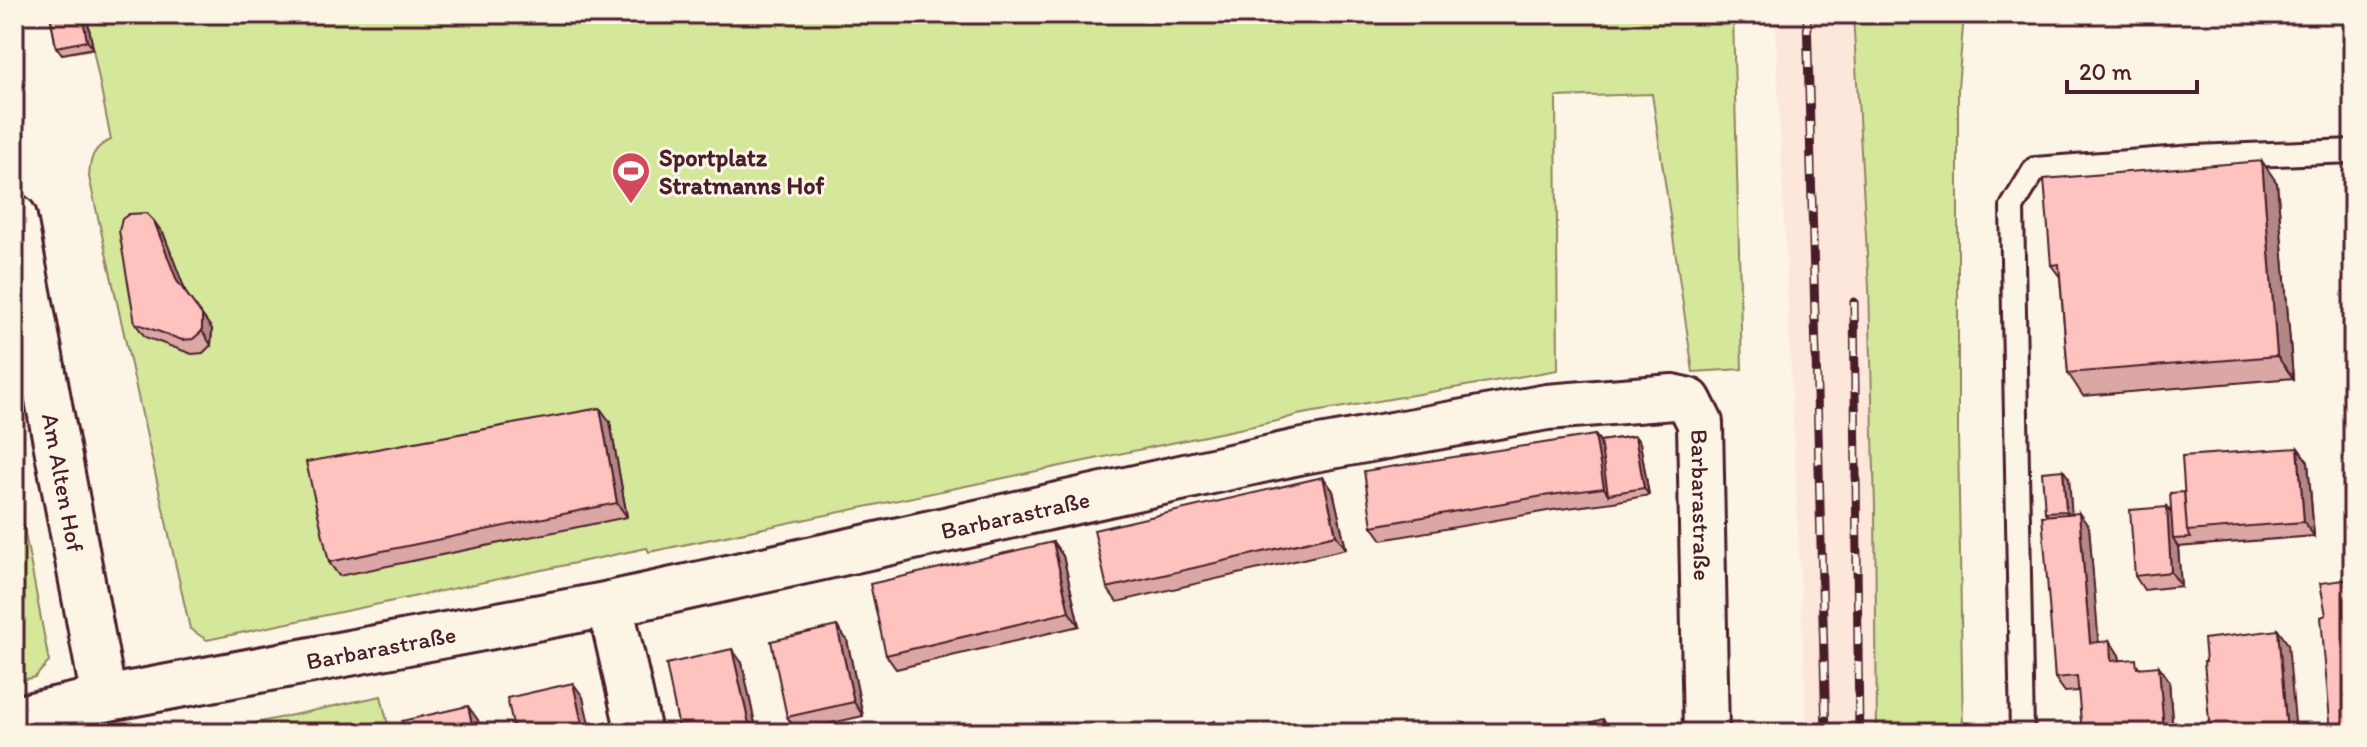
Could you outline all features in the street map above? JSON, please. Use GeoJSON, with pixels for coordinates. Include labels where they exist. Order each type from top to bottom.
{"type":"FeatureCollection","features":[{"type":"Feature","properties":{"kind":"street","name":"Am Alten Hof"},"geometry":{"type":"LineString","coordinates":[[14,217],[104,699]]}},
{"type":"Feature","properties":{"kind":"street","name":"Barbarastraße"},"geometry":{"type":"LineString","coordinates":[[14,719],[104,699],[610,604],[1298,452],[1547,407],[1673,397],[1689,401],[1700,423],[1706,733]]}},
{"type":"Feature","properties":{"kind":"street"},"geometry":{"type":"LineString","coordinates":[[610,604],[639,733]]}},
{"type":"Feature","properties":{"kind":"lane"},"geometry":{"type":"LineString","coordinates":[[2022,733],[2012,207],[2035,169],[2195,157],[2353,151]]}},
{"type":"Feature","properties":{"kind":"shaded area"},"geometry":{"type":"Polygon","coordinates":[[[1775,14],[1853,14],[1862,158],[1875,508],[1877,733],[1807,733],[1775,14]]]}},
{"type":"Feature","properties":{"kind":"green space"},"geometry":{"type":"Polygon","coordinates":[[[54,14],[1733,14],[1742,369],[1693,372],[1652,94],[1556,97],[1558,370],[1297,415],[649,552],[647,548],[207,640],[190,629],[89,177],[94,154],[111,140],[93,49],[62,54],[54,14]]]}},
{"type":"Feature","properties":{"kind":"green space"},"geometry":{"type":"Polygon","coordinates":[[[1853,14],[1964,14],[1958,88],[1958,435],[1963,733],[1877,733],[1869,288],[1853,14]]]}},
{"type":"Feature","properties":{"kind":"green space"},"geometry":{"type":"Polygon","coordinates":[[[14,474],[49,662],[35,677],[14,682],[14,474]]]}},
{"type":"Feature","properties":{"kind":"green space"},"geometry":{"type":"Polygon","coordinates":[[[381,696],[390,733],[209,733],[381,696]]]}},
{"type":"Feature","properties":{"kind":"building"},"geometry":{"type":"Polygon","coordinates":[[[50,14],[82,14],[87,41],[56,47],[50,14]]]}},
{"type":"Feature","properties":{"kind":"building"},"geometry":{"type":"Polygon","coordinates":[[[2262,161],[2277,356],[2068,373],[2059,264],[2051,265],[2044,179],[2262,161]]]}},
{"type":"Feature","properties":{"kind":"building"},"geometry":{"type":"Polygon","coordinates":[[[146,213],[154,221],[177,281],[202,315],[202,331],[193,339],[182,340],[135,323],[119,231],[122,219],[129,214],[146,213]]]}},
{"type":"Feature","properties":{"kind":"building"},"geometry":{"type":"Polygon","coordinates":[[[600,408],[617,503],[329,562],[306,462],[600,408]]]}},
{"type":"Feature","properties":{"kind":"building"},"geometry":{"type":"Polygon","coordinates":[[[1595,435],[1604,488],[1372,526],[1364,471],[1595,435]]]}},
{"type":"Feature","properties":{"kind":"building"},"geometry":{"type":"Polygon","coordinates":[[[1635,436],[1644,488],[1608,494],[1600,441],[1635,436]]]}},
{"type":"Feature","properties":{"kind":"building"},"geometry":{"type":"Polygon","coordinates":[[[2298,448],[2304,522],[2187,531],[2182,456],[2298,448]]]}},
{"type":"Feature","properties":{"kind":"building"},"geometry":{"type":"Polygon","coordinates":[[[2063,470],[2066,511],[2045,512],[2042,472],[2063,470]]]}},
{"type":"Feature","properties":{"kind":"building"},"geometry":{"type":"Polygon","coordinates":[[[1323,477],[1336,535],[1107,588],[1094,530],[1323,477]]]}},
{"type":"Feature","properties":{"kind":"building"},"geometry":{"type":"Polygon","coordinates":[[[2184,492],[2187,531],[2191,538],[2173,539],[2170,493],[2184,492]]]}},
{"type":"Feature","properties":{"kind":"building"},"geometry":{"type":"Polygon","coordinates":[[[2167,507],[2171,572],[2135,576],[2130,510],[2167,507]]]}},
{"type":"Feature","properties":{"kind":"building"},"geometry":{"type":"Polygon","coordinates":[[[2079,513],[2090,643],[2110,641],[2111,661],[2136,659],[2137,668],[2159,666],[2164,733],[2082,733],[2077,676],[2055,678],[2042,516],[2079,513]]]}},
{"type":"Feature","properties":{"kind":"building"},"geometry":{"type":"Polygon","coordinates":[[[1053,542],[1069,612],[886,655],[870,584],[1053,542]]]}},
{"type":"Feature","properties":{"kind":"building"},"geometry":{"type":"Polygon","coordinates":[[[2353,579],[2353,733],[2331,733],[2321,617],[2326,615],[2320,583],[2353,579]]]}},
{"type":"Feature","properties":{"kind":"building"},"geometry":{"type":"Polygon","coordinates":[[[837,626],[854,702],[787,717],[771,641],[837,626]]]}},
{"type":"Feature","properties":{"kind":"building"},"geometry":{"type":"Polygon","coordinates":[[[2278,630],[2287,733],[2210,733],[2204,639],[2278,630]]]}},
{"type":"Feature","properties":{"kind":"building"},"geometry":{"type":"Polygon","coordinates":[[[732,649],[749,724],[710,733],[680,733],[666,664],[732,649]]]}},
{"type":"Feature","properties":{"kind":"building"},"geometry":{"type":"Polygon","coordinates":[[[573,683],[584,733],[515,733],[507,698],[573,683]]]}},
{"type":"Feature","properties":{"kind":"building"},"geometry":{"type":"Polygon","coordinates":[[[468,706],[474,733],[405,733],[402,721],[468,706]]]}},
{"type":"Feature","properties":{"kind":"building"},"geometry":{"type":"Polygon","coordinates":[[[1603,719],[1607,733],[1583,733],[1581,725],[1603,719]]]}},
{"type":"Feature","properties":{"kind":"building"},"geometry":{"type":"Polygon","coordinates":[[[1215,721],[1219,733],[1172,733],[1215,721]]]}},
{"type":"Feature","properties":{"kind":"railway"},"geometry":{"type":"LineString","coordinates":[[1807,14],[1826,733]]}},
{"type":"Feature","properties":{"kind":"railway"},"geometry":{"type":"LineString","coordinates":[[1854,302],[1859,733]]}},
{"type":"Feature","properties":{"kind":"place","name":"Sportplatz Stratmanns Hof"},"geometry":{"type":"Point","coordinates":[631,205]}}]}
